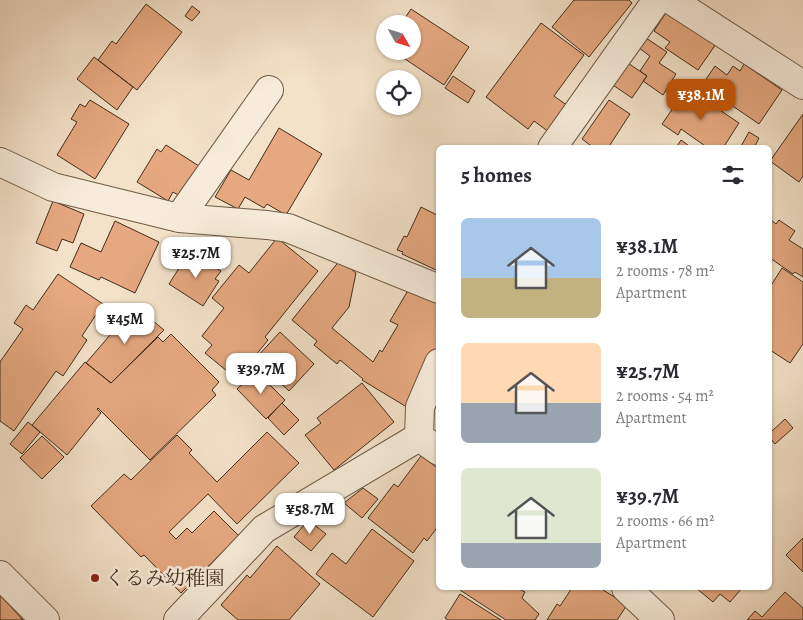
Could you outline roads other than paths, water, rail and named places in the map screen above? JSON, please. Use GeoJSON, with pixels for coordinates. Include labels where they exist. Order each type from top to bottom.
{"type":"FeatureCollection","features":[{"type":"Feature","properties":{"kind":"street"},"geometry":{"type":"LineString","coordinates":[[554,145],[659,0],[803,85]]}},
{"type":"Feature","properties":{"kind":"street"},"geometry":{"type":"LineString","coordinates":[[179,218],[270,90]]}},
{"type":"Feature","properties":{"kind":"street"},"geometry":{"type":"LineString","coordinates":[[1,165],[53,187],[179,218],[267,224],[288,228],[436,288]]}},
{"type":"Feature","properties":{"kind":"street"},"geometry":{"type":"LineString","coordinates":[[178,620],[264,529],[429,444],[420,407],[436,370]]}},
{"type":"Feature","properties":{"kind":"street"},"geometry":{"type":"LineString","coordinates":[[0,575],[45,620]]}},
{"type":"Feature","properties":{"kind":"street"},"geometry":{"type":"LineString","coordinates":[[628,590],[660,620]]}},
{"type":"Feature","properties":{"kind":"place","name":"くるみ幼稚園"},"geometry":{"type":"Point","coordinates":[95,578]}}]}
